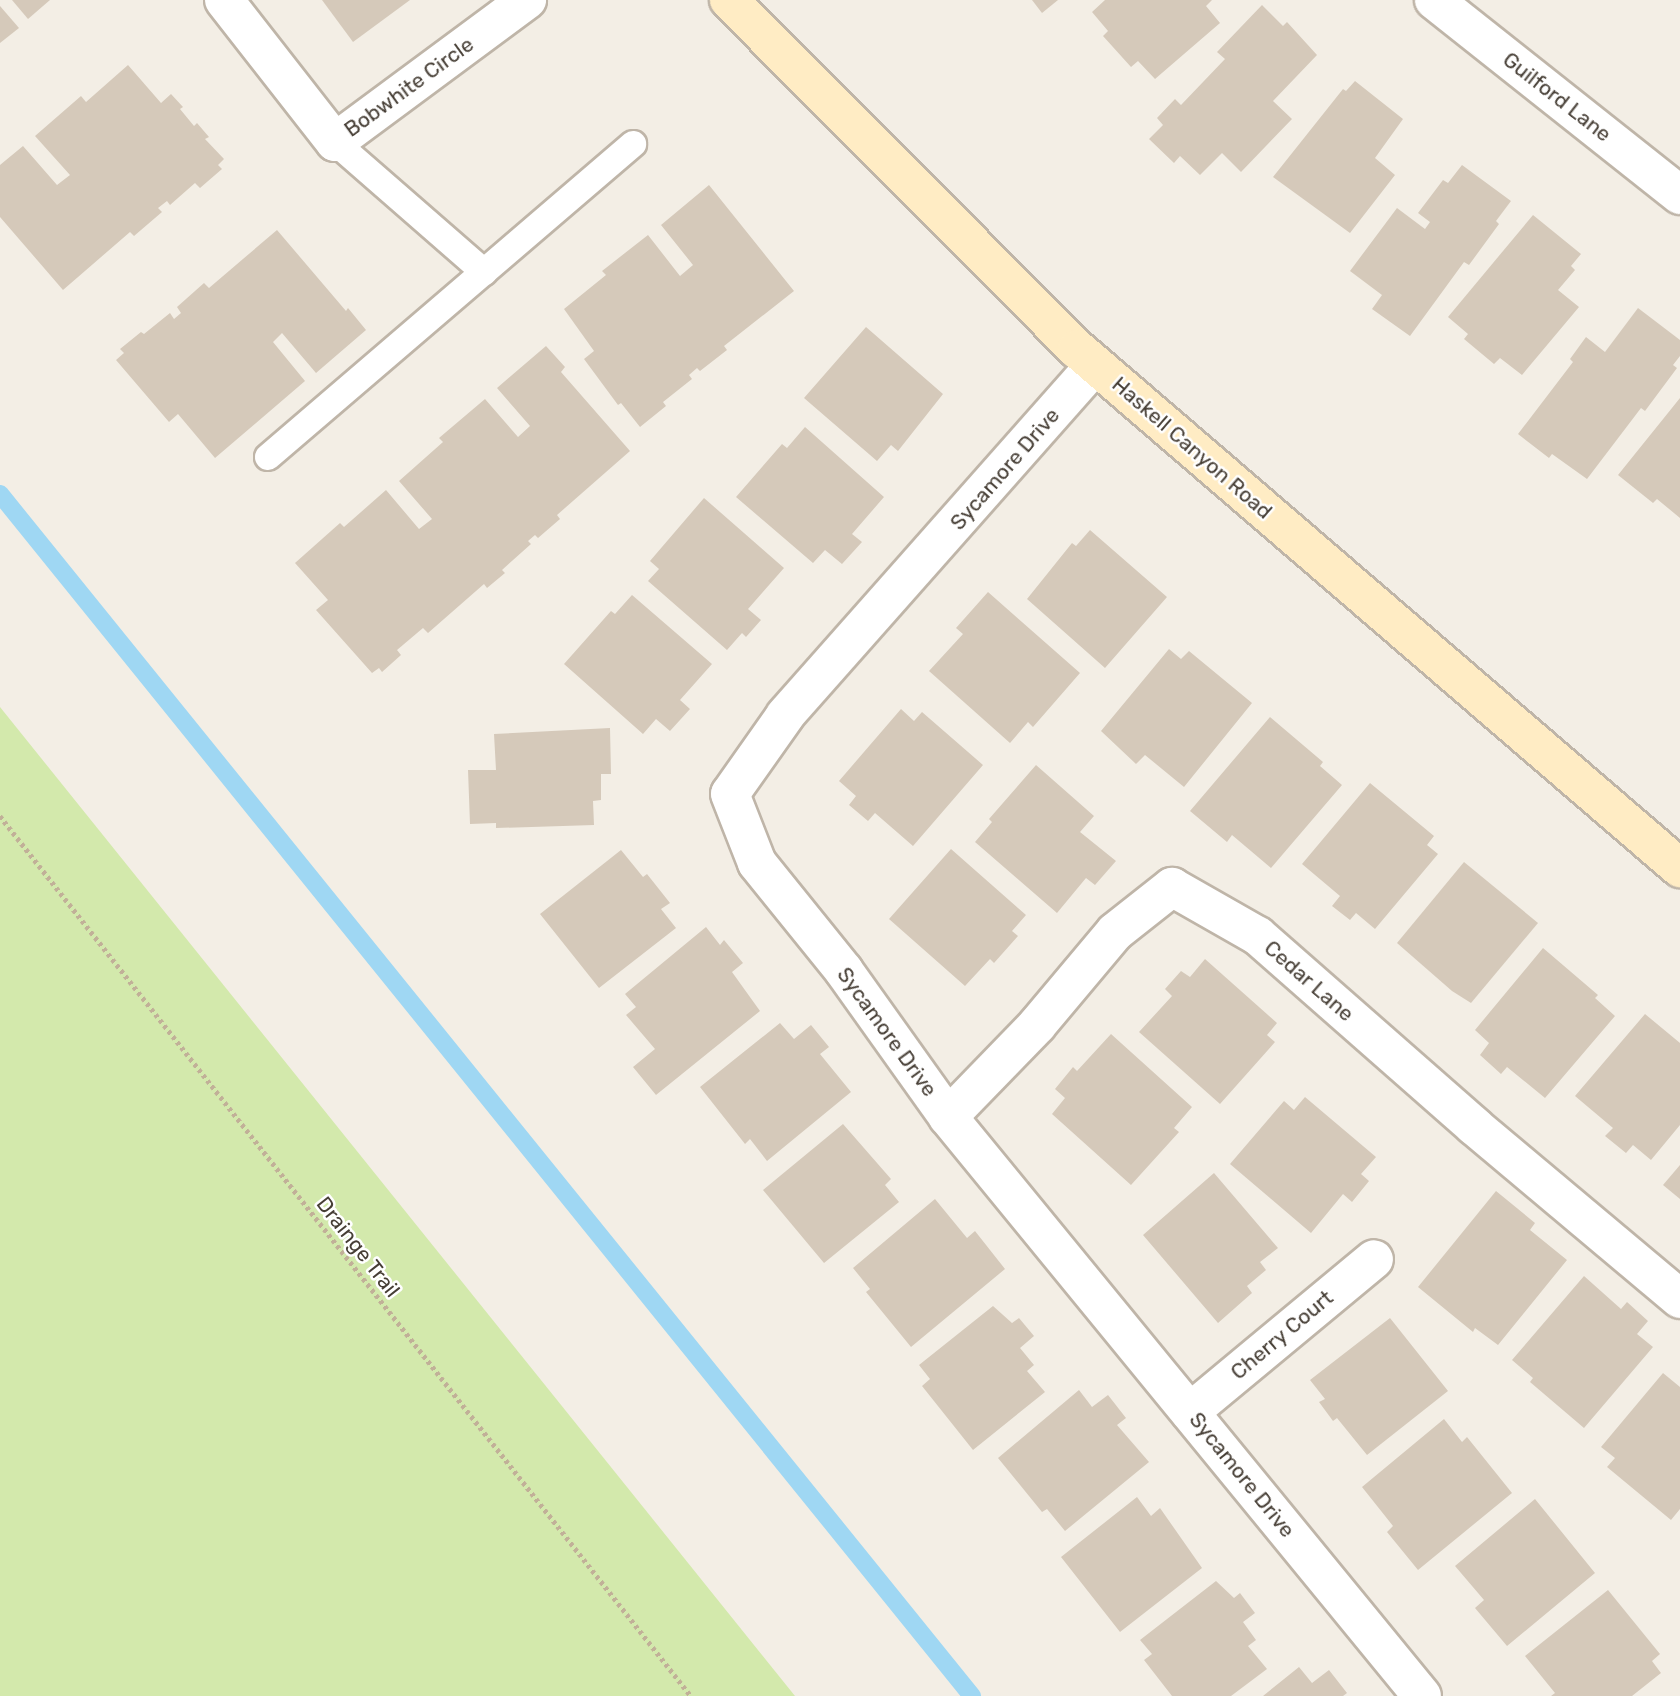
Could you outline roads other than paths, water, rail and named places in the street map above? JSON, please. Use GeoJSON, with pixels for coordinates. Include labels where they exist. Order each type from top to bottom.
{"type":"FeatureCollection","features":[{"type":"Feature","properties":{"kind":"main road","name":"Haskell Canyon Road"},"geometry":{"type":"LineString","coordinates":[[729,0],[1095,365],[1680,868]]}},
{"type":"Feature","properties":{"kind":"street","name":"Bobwhite Circle"},"geometry":{"type":"LineString","coordinates":[[224,0],[335,142],[527,0]]}},
{"type":"Feature","properties":{"kind":"street","name":"Guilford Lane"},"geometry":{"type":"LineString","coordinates":[[1434,0],[1680,194]]}},
{"type":"Feature","properties":{"kind":"street","name":"Sycamore Drive"},"geometry":{"type":"LineString","coordinates":[[1095,365],[785,716],[730,794],[757,863],[844,971],[948,1117],[1422,1696]]}},
{"type":"Feature","properties":{"kind":"street","name":"Cedar Lane"},"geometry":{"type":"LineString","coordinates":[[948,1117],[1037,1025],[1115,932],[1172,887],[1258,936],[1474,1126],[1680,1298]]}},
{"type":"Feature","properties":{"kind":"street","name":"Cherry Court"},"geometry":{"type":"LineString","coordinates":[[1190,1412],[1374,1259]]}},
{"type":"Feature","properties":{"kind":"lane"},"geometry":{"type":"LineString","coordinates":[[335,142],[484,272]]}},
{"type":"Feature","properties":{"kind":"lane"},"geometry":{"type":"LineString","coordinates":[[268,457],[633,144]]}},
{"type":"Feature","properties":{"kind":"waterway"},"geometry":{"type":"LineString","coordinates":[[0,494],[972,1696]]}}]}
